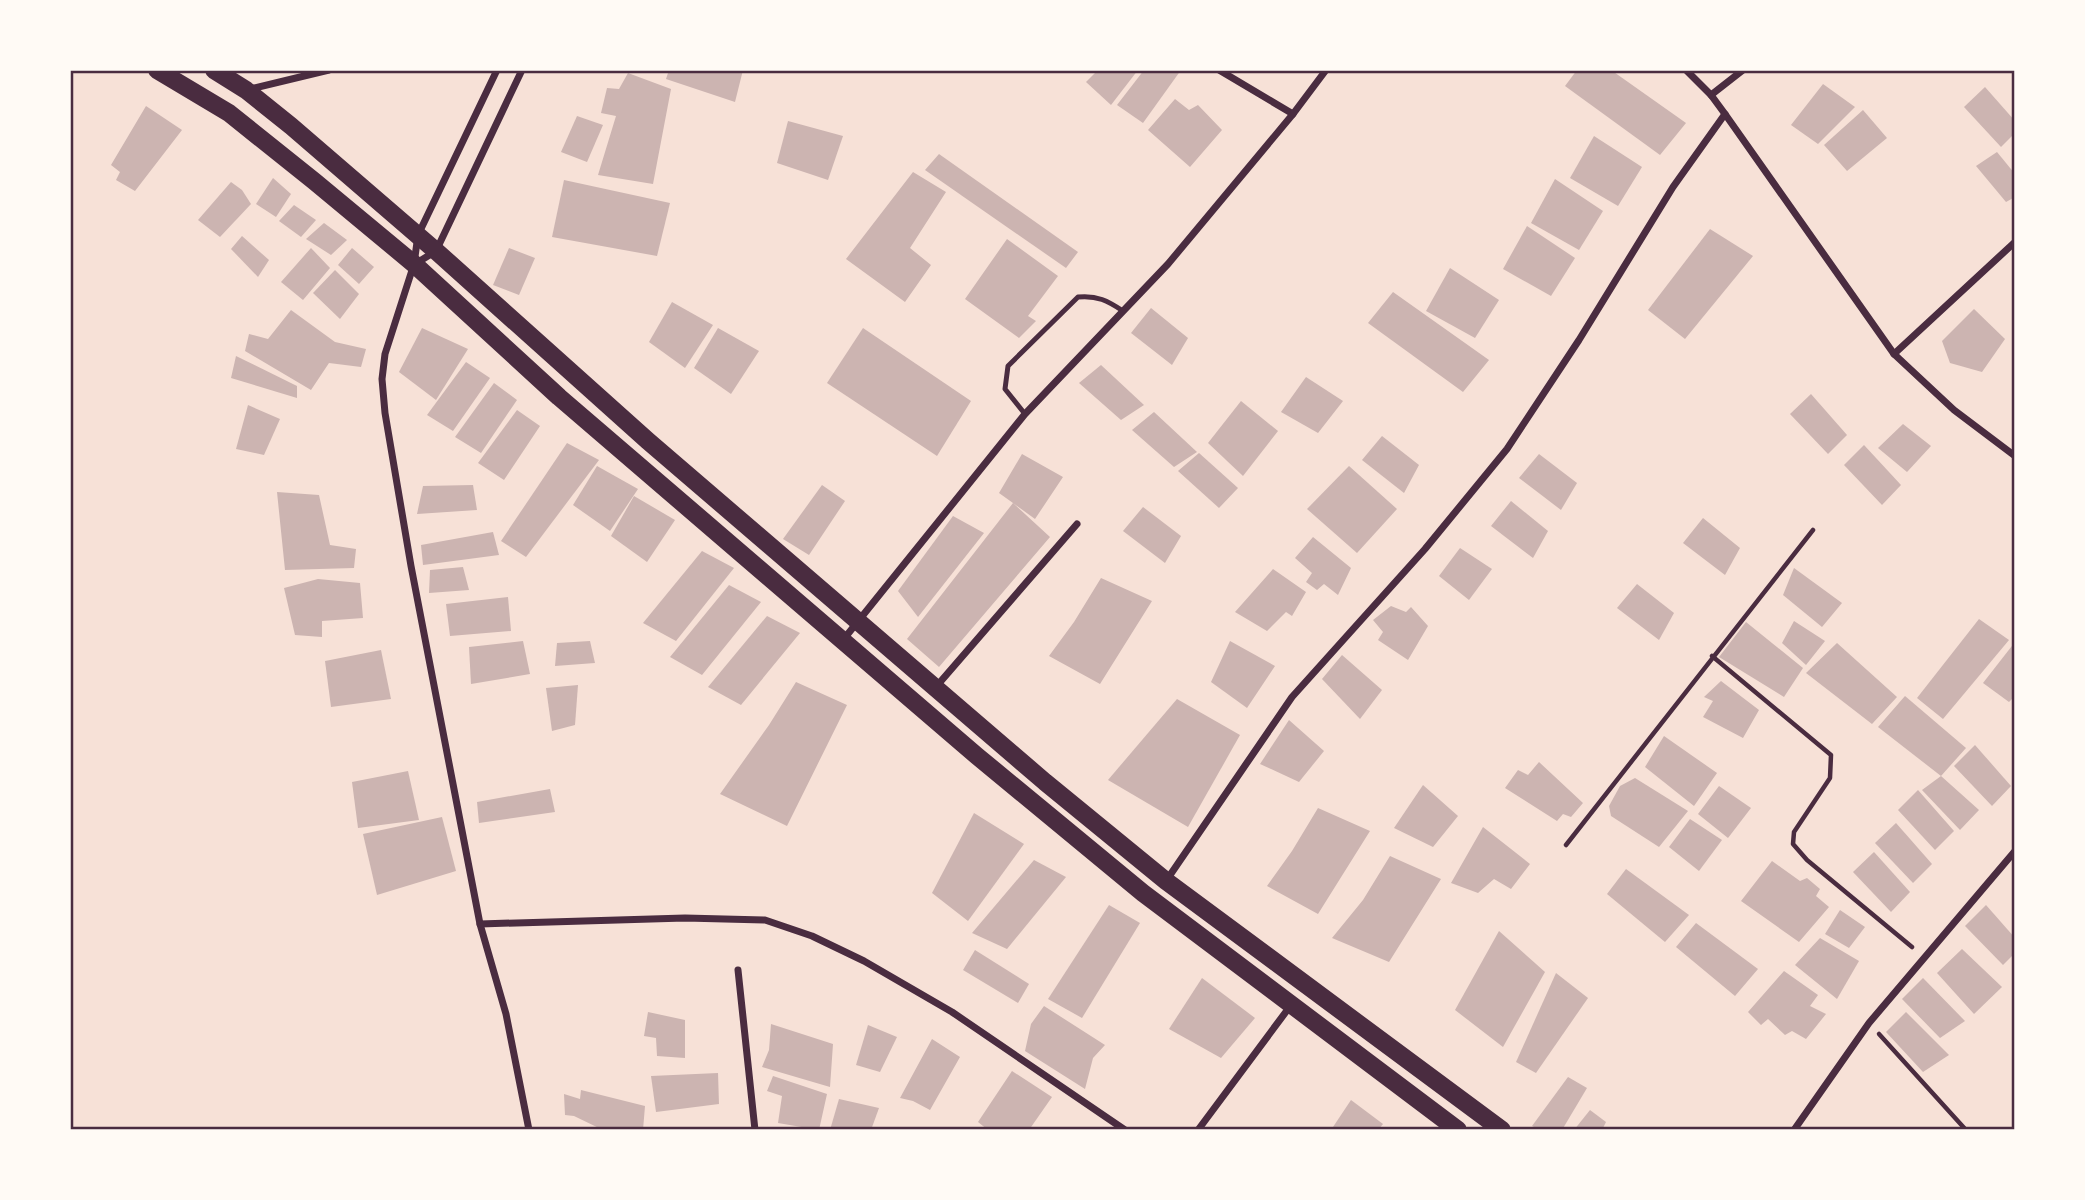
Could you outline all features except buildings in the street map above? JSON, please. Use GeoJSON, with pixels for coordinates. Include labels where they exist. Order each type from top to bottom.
{"type":"FeatureCollection","features":[{"type":"Feature","properties":{"kind":"highway"},"geometry":{"type":"LineString","coordinates":[[157,70],[229,113],[414,264],[559,397],[977,755],[1143,893],[1458,1130]]}},
{"type":"Feature","properties":{"kind":"highway"},"geometry":{"type":"LineString","coordinates":[[214,70],[246,90],[291,126],[934,689],[1166,881],[1502,1130]]}},
{"type":"Feature","properties":{"kind":"street"},"geometry":{"type":"LineString","coordinates":[[246,90],[329,70]]}},
{"type":"Feature","properties":{"kind":"street"},"geometry":{"type":"LineString","coordinates":[[497,70],[418,235],[414,264],[385,354],[382,379],[385,413],[411,566],[480,923],[506,1014],[529,1130]]}},
{"type":"Feature","properties":{"kind":"street"},"geometry":{"type":"LineString","coordinates":[[414,264],[436,251],[522,70]]}},
{"type":"Feature","properties":{"kind":"street"},"geometry":{"type":"LineString","coordinates":[[1219,70],[1293,114]]}},
{"type":"Feature","properties":{"kind":"street"},"geometry":{"type":"LineString","coordinates":[[843,640],[1025,414],[1168,264],[1293,114],[1326,70]]}},
{"type":"Feature","properties":{"kind":"street"},"geometry":{"type":"LineString","coordinates":[[1686,70],[1711,95],[1725,114],[1894,354],[1954,410],[2015,456]]}},
{"type":"Feature","properties":{"kind":"street"},"geometry":{"type":"LineString","coordinates":[[1711,95],[1743,70]]}},
{"type":"Feature","properties":{"kind":"street"},"geometry":{"type":"LineString","coordinates":[[1166,881],[1292,697],[1425,549],[1507,449],[1579,341],[1673,187],[1725,114]]}},
{"type":"Feature","properties":{"kind":"street"},"geometry":{"type":"LineString","coordinates":[[1894,354],[2015,242]]}},
{"type":"Feature","properties":{"kind":"street"},"geometry":{"type":"LineString","coordinates":[[934,689],[1077,524]]}},
{"type":"Feature","properties":{"kind":"street"},"geometry":{"type":"LineString","coordinates":[[1794,1130],[1869,1023],[2015,851]]}},
{"type":"Feature","properties":{"kind":"street"},"geometry":{"type":"LineString","coordinates":[[480,923],[685,918],[765,920],[812,936],[864,961],[952,1012],[1125,1130]]}},
{"type":"Feature","properties":{"kind":"street"},"geometry":{"type":"LineString","coordinates":[[738,970],[755,1130]]}},
{"type":"Feature","properties":{"kind":"street"},"geometry":{"type":"LineString","coordinates":[[1198,1130],[1291,1004]]}},
{"type":"Feature","properties":{"kind":"lane"},"geometry":{"type":"LineString","coordinates":[[1025,414],[1005,388],[1007,366],[1078,298],[1091,296],[1105,299],[1123,311]]}},
{"type":"Feature","properties":{"kind":"path"},"geometry":{"type":"LineString","coordinates":[[1566,845],[1812,530]]}},
{"type":"Feature","properties":{"kind":"path"},"geometry":{"type":"LineString","coordinates":[[1712,656],[1831,755],[1830,778],[1794,832],[1793,844],[1807,860],[1925,958]]}},
{"type":"Feature","properties":{"kind":"path"},"geometry":{"type":"LineString","coordinates":[[1869,1023],[1966,1130]]}}]}
